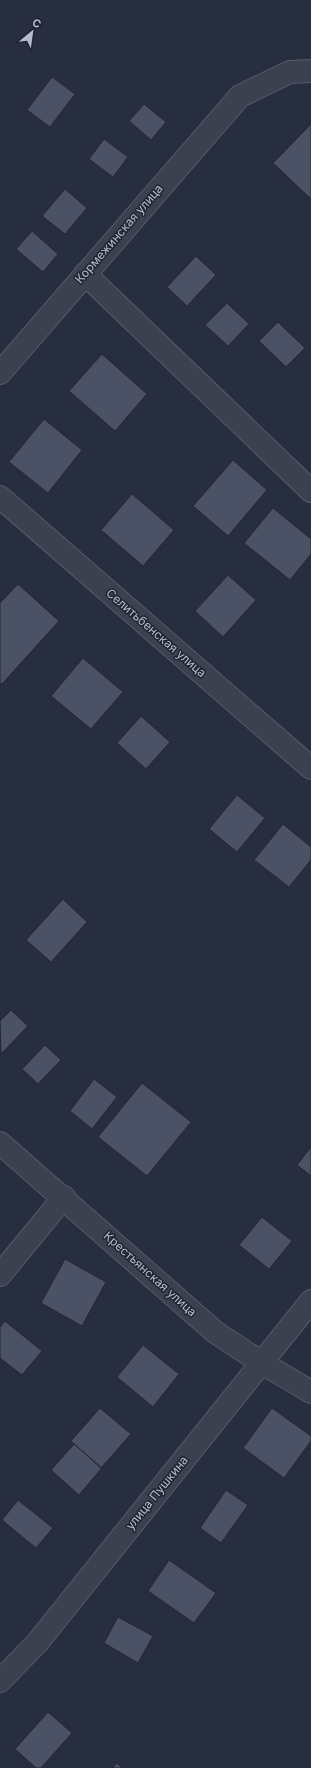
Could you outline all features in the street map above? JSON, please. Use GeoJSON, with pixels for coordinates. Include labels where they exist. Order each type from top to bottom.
{"type":"FeatureCollection","features":[{"type":"Feature","properties":{"kind":"street","name":"Кормежинская улица"},"geometry":{"type":"LineString","coordinates":[[0,373],[84,274],[240,96],[290,72],[311,71]]}},
{"type":"Feature","properties":{"kind":"street"},"geometry":{"type":"LineString","coordinates":[[84,274],[311,491]]}},
{"type":"Feature","properties":{"kind":"street","name":"Селитьбенская улица"},"geometry":{"type":"LineString","coordinates":[[0,497],[311,768]]}},
{"type":"Feature","properties":{"kind":"street","name":"Крестьянская улица"},"geometry":{"type":"LineString","coordinates":[[0,1143],[64,1197],[215,1332],[262,1363],[311,1392]]}},
{"type":"Feature","properties":{"kind":"street"},"geometry":{"type":"LineString","coordinates":[[0,1275],[64,1197]]}},
{"type":"Feature","properties":{"kind":"street","name":"улица Пушкина"},"geometry":{"type":"LineString","coordinates":[[0,1681],[37,1643],[311,1301]]}},
{"type":"Feature","properties":{"kind":"building"},"geometry":{"type":"Polygon","coordinates":[[[52,77],[75,94],[50,127],[27,110],[52,77]]]}},
{"type":"Feature","properties":{"kind":"building"},"geometry":{"type":"Polygon","coordinates":[[[144,104],[166,122],[151,140],[129,121],[144,104]]]}},
{"type":"Feature","properties":{"kind":"building"},"geometry":{"type":"Polygon","coordinates":[[[311,124],[311,199],[273,163],[311,124]]]}},
{"type":"Feature","properties":{"kind":"building"},"geometry":{"type":"Polygon","coordinates":[[[104,139],[128,157],[113,177],[89,159],[104,139]]]}},
{"type":"Feature","properties":{"kind":"building"},"geometry":{"type":"Polygon","coordinates":[[[65,189],[87,208],[65,234],[42,216],[65,189]]]}},
{"type":"Feature","properties":{"kind":"building"},"geometry":{"type":"Polygon","coordinates":[[[32,231],[58,254],[43,272],[16,249],[32,231]]]}},
{"type":"Feature","properties":{"kind":"building"},"geometry":{"type":"Polygon","coordinates":[[[196,256],[216,275],[187,306],[167,287],[196,256]]]}},
{"type":"Feature","properties":{"kind":"building"},"geometry":{"type":"Polygon","coordinates":[[[227,303],[249,324],[228,346],[205,325],[227,303]]]}},
{"type":"Feature","properties":{"kind":"building"},"geometry":{"type":"Polygon","coordinates":[[[278,322],[305,348],[286,367],[259,341],[278,322]]]}},
{"type":"Feature","properties":{"kind":"building"},"geometry":{"type":"Polygon","coordinates":[[[102,354],[147,394],[115,431],[69,391],[102,354]]]}},
{"type":"Feature","properties":{"kind":"building"},"geometry":{"type":"Polygon","coordinates":[[[44,419],[82,450],[48,493],[9,462],[44,419]]]}},
{"type":"Feature","properties":{"kind":"building"},"geometry":{"type":"Polygon","coordinates":[[[233,460],[267,490],[228,536],[193,506],[233,460]]]}},
{"type":"Feature","properties":{"kind":"building"},"geometry":{"type":"Polygon","coordinates":[[[132,494],[174,530],[143,566],[101,530],[132,494]]]}},
{"type":"Feature","properties":{"kind":"building"},"geometry":{"type":"Polygon","coordinates":[[[273,508],[311,539],[311,554],[290,580],[244,543],[273,508]]]}},
{"type":"Feature","properties":{"kind":"building"},"geometry":{"type":"Polygon","coordinates":[[[228,575],[256,600],[223,637],[195,611],[228,575]]]}},
{"type":"Feature","properties":{"kind":"building"},"geometry":{"type":"Polygon","coordinates":[[[18,584],[59,621],[2,684],[0,683],[0,603],[18,584]]]}},
{"type":"Feature","properties":{"kind":"building"},"geometry":{"type":"Polygon","coordinates":[[[83,658],[123,692],[91,729],[51,696],[83,658]]]}},
{"type":"Feature","properties":{"kind":"building"},"geometry":{"type":"Polygon","coordinates":[[[141,716],[170,742],[146,769],[117,743],[141,716]]]}},
{"type":"Feature","properties":{"kind":"building"},"geometry":{"type":"Polygon","coordinates":[[[237,795],[265,818],[237,852],[209,829],[237,795]]]}},
{"type":"Feature","properties":{"kind":"building"},"geometry":{"type":"Polygon","coordinates":[[[283,824],[311,847],[311,860],[289,887],[254,860],[283,824]]]}},
{"type":"Feature","properties":{"kind":"building"},"geometry":{"type":"Polygon","coordinates":[[[63,899],[87,922],[51,962],[26,940],[63,899]]]}},
{"type":"Feature","properties":{"kind":"building"},"geometry":{"type":"Polygon","coordinates":[[[11,1010],[28,1026],[1,1054],[0,1021],[11,1010]]]}},
{"type":"Feature","properties":{"kind":"building"},"geometry":{"type":"Polygon","coordinates":[[[45,1045],[61,1060],[38,1084],[22,1069],[45,1045]]]}},
{"type":"Feature","properties":{"kind":"building"},"geometry":{"type":"Polygon","coordinates":[[[94,1079],[117,1097],[92,1129],[70,1111],[94,1079]]]}},
{"type":"Feature","properties":{"kind":"building"},"geometry":{"type":"Polygon","coordinates":[[[142,1083],[191,1122],[147,1176],[98,1137],[142,1083]]]}},
{"type":"Feature","properties":{"kind":"building"},"geometry":{"type":"Polygon","coordinates":[[[311,1147],[311,1176],[297,1165],[311,1147]]]}},
{"type":"Feature","properties":{"kind":"building"},"geometry":{"type":"Polygon","coordinates":[[[262,1217],[292,1241],[269,1269],[239,1245],[262,1217]]]}},
{"type":"Feature","properties":{"kind":"building"},"geometry":{"type":"Polygon","coordinates":[[[65,1259],[106,1282],[82,1326],[41,1303],[65,1259]]]}},
{"type":"Feature","properties":{"kind":"building"},"geometry":{"type":"Polygon","coordinates":[[[5,1321],[42,1351],[22,1375],[0,1358],[0,1327],[5,1321]]]}},
{"type":"Feature","properties":{"kind":"building"},"geometry":{"type":"Polygon","coordinates":[[[143,1345],[179,1374],[153,1407],[117,1377],[143,1345]]]}},
{"type":"Feature","properties":{"kind":"building"},"geometry":{"type":"Polygon","coordinates":[[[100,1408],[131,1434],[101,1468],[71,1441],[100,1408]]]}},
{"type":"Feature","properties":{"kind":"building"},"geometry":{"type":"Polygon","coordinates":[[[272,1408],[311,1436],[311,1441],[284,1478],[243,1448],[272,1408]]]}},
{"type":"Feature","properties":{"kind":"building"},"geometry":{"type":"Polygon","coordinates":[[[74,1444],[102,1468],[79,1495],[51,1470],[74,1444]]]}},
{"type":"Feature","properties":{"kind":"building"},"geometry":{"type":"Polygon","coordinates":[[[226,1490],[248,1505],[221,1543],[200,1528],[226,1490]]]}},
{"type":"Feature","properties":{"kind":"building"},"geometry":{"type":"Polygon","coordinates":[[[18,1500],[53,1528],[36,1548],[2,1520],[18,1500]]]}},
{"type":"Feature","properties":{"kind":"building"},"geometry":{"type":"Polygon","coordinates":[[[169,1560],[216,1593],[194,1623],[148,1591],[169,1560]]]}},
{"type":"Feature","properties":{"kind":"building"},"geometry":{"type":"Polygon","coordinates":[[[118,1617],[153,1636],[138,1663],[104,1643],[118,1617]]]}},
{"type":"Feature","properties":{"kind":"building"},"geometry":{"type":"Polygon","coordinates":[[[48,1712],[72,1733],[41,1768],[36,1768],[15,1749],[48,1712]]]}},
{"type":"Feature","properties":{"kind":"building"},"geometry":{"type":"Polygon","coordinates":[[[116,1763],[123,1768],[113,1768],[116,1763]]]}}]}
